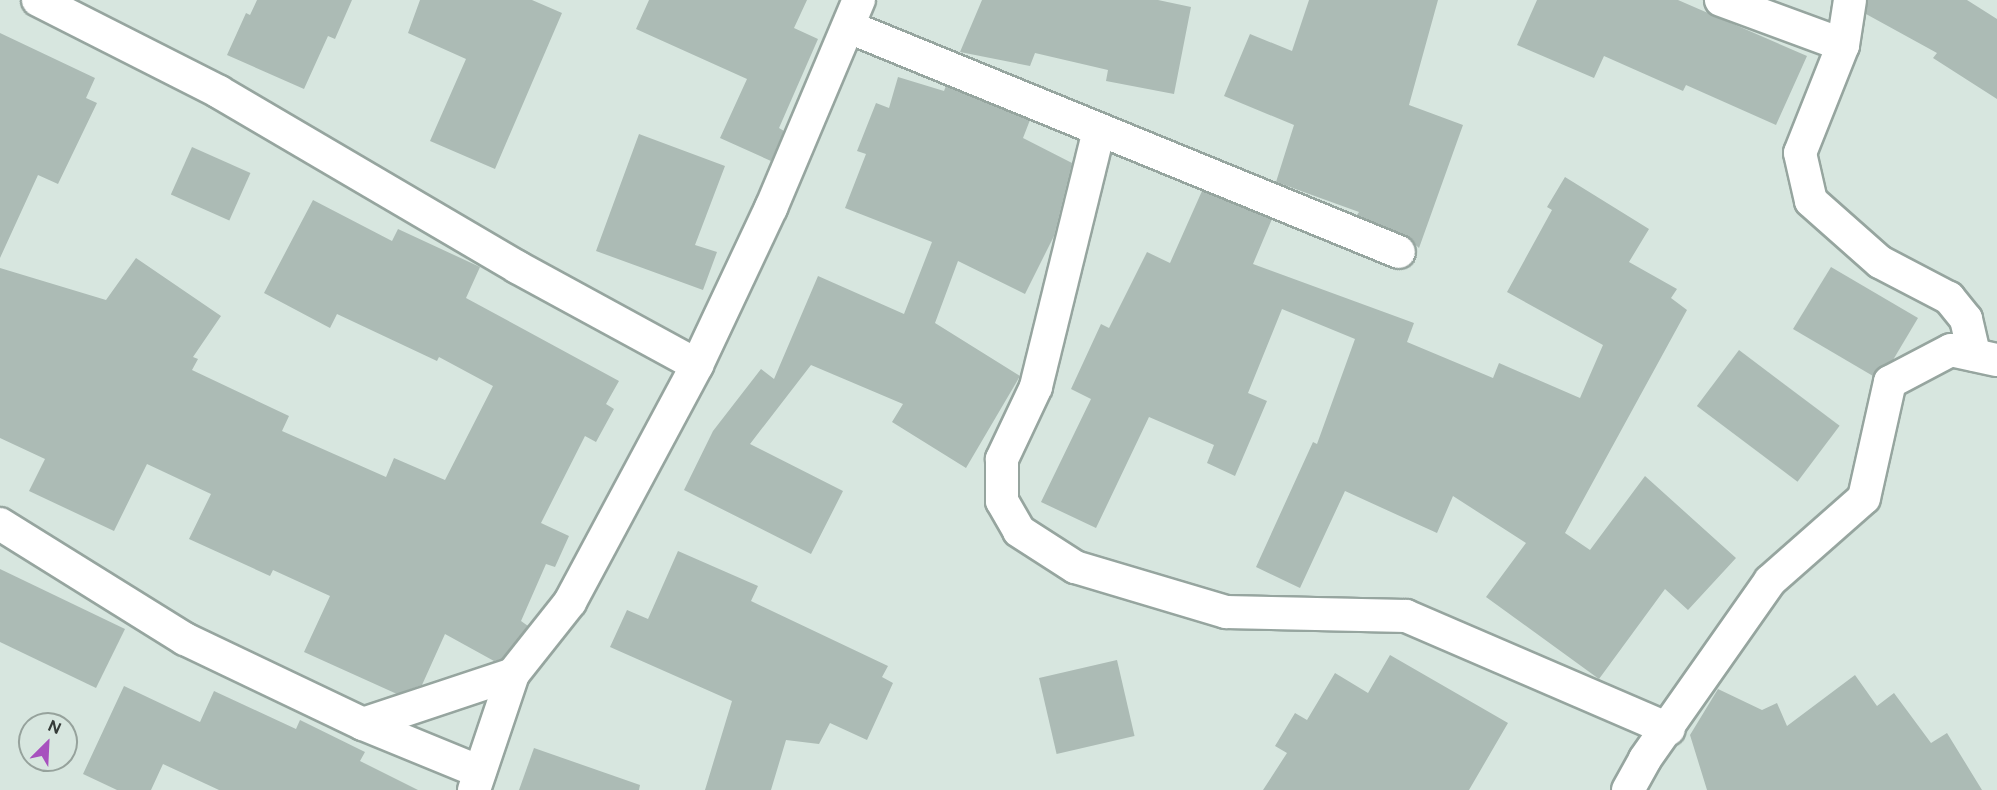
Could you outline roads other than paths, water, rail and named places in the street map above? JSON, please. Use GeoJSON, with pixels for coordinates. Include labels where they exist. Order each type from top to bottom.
{"type":"FeatureCollection","features":[{"type":"Feature","properties":{"kind":"street"},"geometry":{"type":"LineString","coordinates":[[38,0],[219,92],[507,261],[697,365]]}},
{"type":"Feature","properties":{"kind":"street"},"geometry":{"type":"LineString","coordinates":[[1721,0],[1843,45]]}},
{"type":"Feature","properties":{"kind":"street"},"geometry":{"type":"LineString","coordinates":[[1850,0],[1843,45],[1800,153],[1811,201],[1880,262],[1949,298],[1966,319],[1986,358]]}},
{"type":"Feature","properties":{"kind":"street"},"geometry":{"type":"LineString","coordinates":[[0,524],[185,639],[477,781],[513,674],[570,602],[697,365],[854,14],[1099,130],[1399,252]]}},
{"type":"Feature","properties":{"kind":"street"},"geometry":{"type":"LineString","coordinates":[[1099,130],[1036,387],[1002,459],[1002,501],[1019,531],[1075,567],[1226,612],[1406,616],[1669,729]]}},
{"type":"Feature","properties":{"kind":"street"},"geometry":{"type":"LineString","coordinates":[[1628,790],[1770,581],[1864,498],[1890,382],[1951,350],[1986,358]]}},
{"type":"Feature","properties":{"kind":"street"},"geometry":{"type":"LineString","coordinates":[[363,724],[513,674]]}}]}
